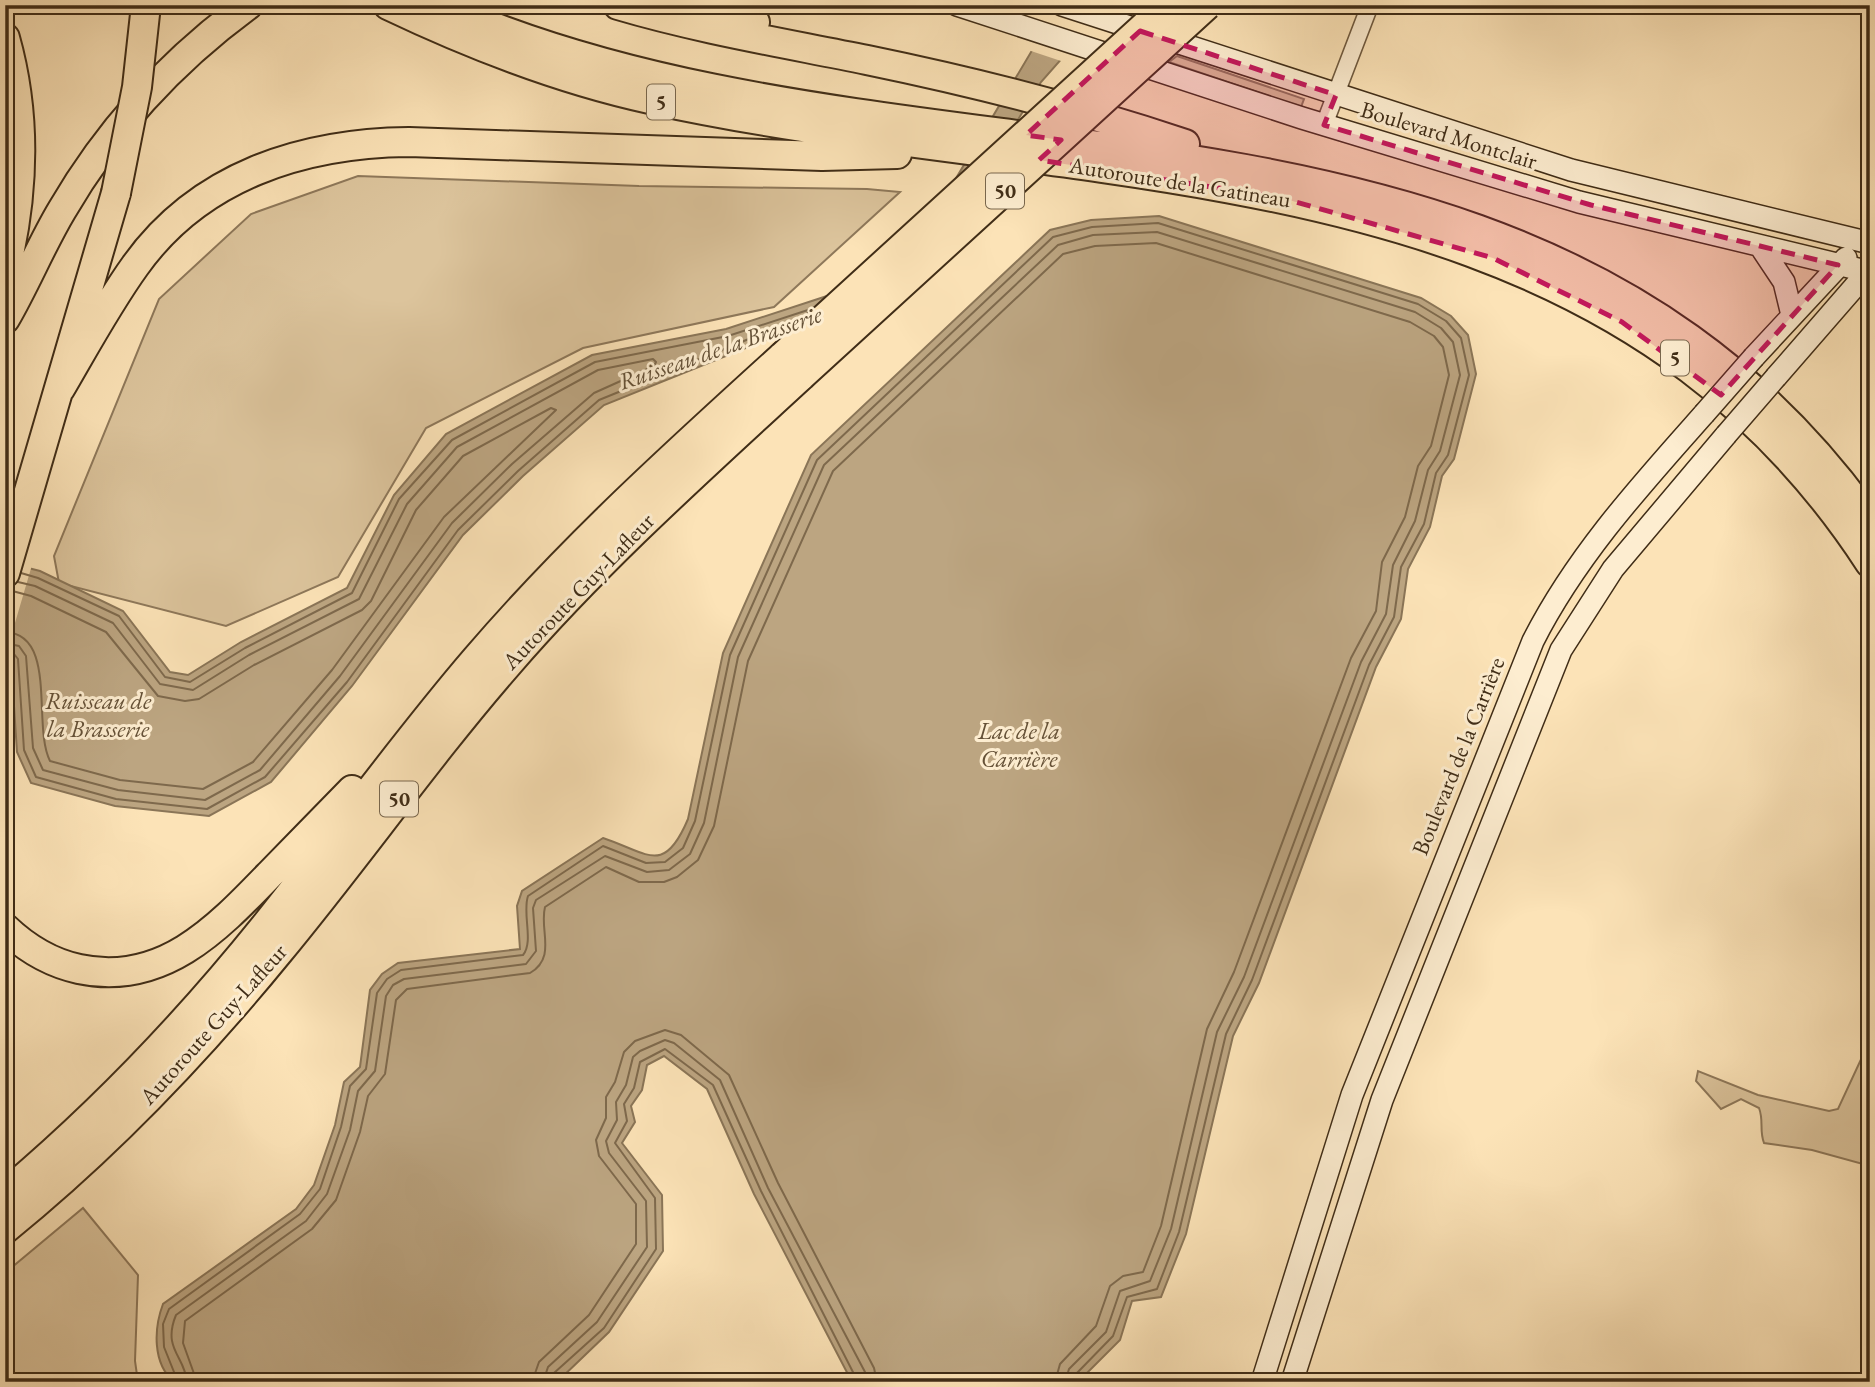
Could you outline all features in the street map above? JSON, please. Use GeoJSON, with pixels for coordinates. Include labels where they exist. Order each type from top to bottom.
{"type":"FeatureCollection","features":[{"type":"Feature","properties":{"kind":"highway"},"geometry":{"type":"LineString","coordinates":[[5,573],[117,192],[133,114],[146,5]]}},
{"type":"Feature","properties":{"kind":"highway","name":"Autoroute de la Gatineau"},"geometry":{"type":"LineString","coordinates":[[388,5],[496,53],[623,93],[746,118],[954,136],[1038,148],[1260,170],[1383,198],[1460,222],[1536,251],[1609,288],[1682,335],[1758,396],[1814,452],[1870,521]]}},
{"type":"Feature","properties":{"kind":"highway","name":"Autoroute de la Gatineau"},"geometry":{"type":"LineString","coordinates":[[440,5],[521,38],[626,70],[954,136],[979,152],[1038,148],[1226,187],[1343,212],[1456,245],[1551,284],[1639,333],[1728,400],[1805,477],[1870,563]]}},
{"type":"Feature","properties":{"kind":"highway"},"geometry":{"type":"LineString","coordinates":[[618,5],[674,21],[870,61],[1103,116],[1260,170]]}},
{"type":"Feature","properties":{"kind":"highway"},"geometry":{"type":"LineString","coordinates":[[706,5],[870,61]]}},
{"type":"Feature","properties":{"kind":"highway","name":"Autoroute Guy-Lafleur"},"geometry":{"type":"LineString","coordinates":[[5,1230],[118,1127],[232,1008],[468,712],[561,605],[678,489],[792,366],[1168,5]]}},
{"type":"Feature","properties":{"kind":"highway","name":"Autoroute Guy-Lafleur"},"geometry":{"type":"LineString","coordinates":[[5,1194],[121,1088],[215,986],[454,685],[530,598],[603,523],[792,366],[1207,5]]}},
{"type":"Feature","properties":{"kind":"highway"},"geometry":{"type":"LineString","coordinates":[[5,319],[64,207],[111,138],[168,74],[248,6]]}},
{"type":"Feature","properties":{"kind":"highway"},"geometry":{"type":"LineString","coordinates":[[5,38],[18,103],[21,156],[17,215],[5,272]]}},
{"type":"Feature","properties":{"kind":"highway"},"geometry":{"type":"LineString","coordinates":[[60,389],[134,267],[164,232],[194,205],[225,184],[275,161],[344,145],[409,142],[822,156],[979,152]]}},
{"type":"Feature","properties":{"kind":"highway"},"geometry":{"type":"LineString","coordinates":[[5,928],[31,950],[48,959],[94,971],[135,971],[178,955],[211,932],[236,909],[454,685]]}},
{"type":"Feature","properties":{"kind":"main road","name":"Boulevard Montclair"},"geometry":{"type":"LineString","coordinates":[[957,5],[1324,125],[1591,205],[1869,271]]}},
{"type":"Feature","properties":{"kind":"main road","name":"Boulevard Montclair"},"geometry":{"type":"LineString","coordinates":[[1062,5],[1572,170],[1866,243]]}},
{"type":"Feature","properties":{"kind":"main road","name":"Boulevard de la Carrière"},"geometry":{"type":"LineString","coordinates":[[1262,1382],[1356,1085],[1534,641],[1552,606],[1594,546],[1704,414],[1838,265],[1866,243]]}},
{"type":"Feature","properties":{"kind":"main road"},"geometry":{"type":"LineString","coordinates":[[1760,246],[1784,282],[1792,315]]}},
{"type":"Feature","properties":{"kind":"main road"},"geometry":{"type":"LineString","coordinates":[[1293,1382],[1382,1100],[1561,650],[1613,569],[1869,271]]}},
{"type":"Feature","properties":{"kind":"street"},"geometry":{"type":"LineString","coordinates":[[1324,125],[1370,5]]}},
{"type":"Feature","properties":{"kind":"highlighted area"},"geometry":{"type":"Polygon","coordinates":[[[1140,31],[1336,95],[1324,125],[1591,205],[1838,265],[1721,395],[1622,322],[1493,258],[1282,198],[1039,160],[1061,140],[1026,135],[1140,31]]]}},
{"type":"Feature","properties":{"kind":"shaded area"},"geometry":{"type":"Polygon","coordinates":[[[1177,56],[1304,99],[1301,107],[1169,62],[1177,56]]]}},
{"type":"Feature","properties":{"kind":"shaded area"},"geometry":{"type":"Polygon","coordinates":[[[358,176],[900,192],[774,307],[583,348],[426,428],[338,577],[226,626],[59,583],[54,556],[159,299],[251,214],[358,176]]]}},
{"type":"Feature","properties":{"kind":"shaded area"},"geometry":{"type":"Polygon","coordinates":[[[1870,1040],[1870,1166],[1812,1150],[1764,1143],[1759,1108],[1741,1099],[1721,1109],[1696,1081],[1698,1071],[1758,1095],[1829,1111],[1838,1109],[1870,1040]]]}},
{"type":"Feature","properties":{"kind":"shaded area"},"geometry":{"type":"Polygon","coordinates":[[[83,1208],[138,1275],[135,1361],[138,1382],[5,1382],[5,1273],[83,1208]]]}},
{"type":"Feature","properties":{"kind":"water","name":"Ruisseau de la Brasserie"},"geometry":{"type":"Polygon","coordinates":[[[1059,5],[1109,5],[1041,82],[964,208],[831,323],[763,341],[604,405],[523,476],[463,535],[352,686],[271,782],[209,816],[115,806],[31,783],[17,752],[11,660],[5,658],[5,562],[40,571],[123,611],[170,672],[188,675],[241,642],[347,588],[394,495],[446,434],[592,355],[726,329],[833,294],[952,185],[1059,5]]]}},
{"type":"Feature","properties":{"kind":"water","name":"Lac de la Carrière"},"geometry":{"type":"Polygon","coordinates":[[[1159,216],[1421,298],[1451,316],[1468,335],[1476,374],[1454,459],[1442,476],[1430,527],[1408,569],[1401,619],[1376,667],[1259,983],[1233,1036],[1186,1234],[1161,1297],[1132,1301],[1120,1340],[1078,1382],[852,1382],[754,1194],[707,1089],[664,1056],[647,1065],[642,1090],[631,1106],[635,1122],[622,1143],[662,1195],[663,1251],[609,1332],[557,1382],[174,1382],[158,1355],[157,1334],[163,1304],[296,1209],[314,1185],[335,1125],[344,1082],[360,1067],[370,990],[382,974],[398,963],[520,949],[517,906],[522,891],[603,838],[653,856],[671,848],[679,837],[688,819],[723,653],[811,455],[1050,230],[1091,220],[1159,216]]]}},
{"type":"Feature","properties":{"kind":"pier"},"geometry":{"type":"Polygon","coordinates":[[[1055,5],[1112,5],[1064,62],[1028,50],[1055,5]]]}},
{"type":"Feature","properties":{"kind":"pier"},"geometry":{"type":"Polygon","coordinates":[[[5,558],[32,565],[5,657],[5,558]]]}}]}
